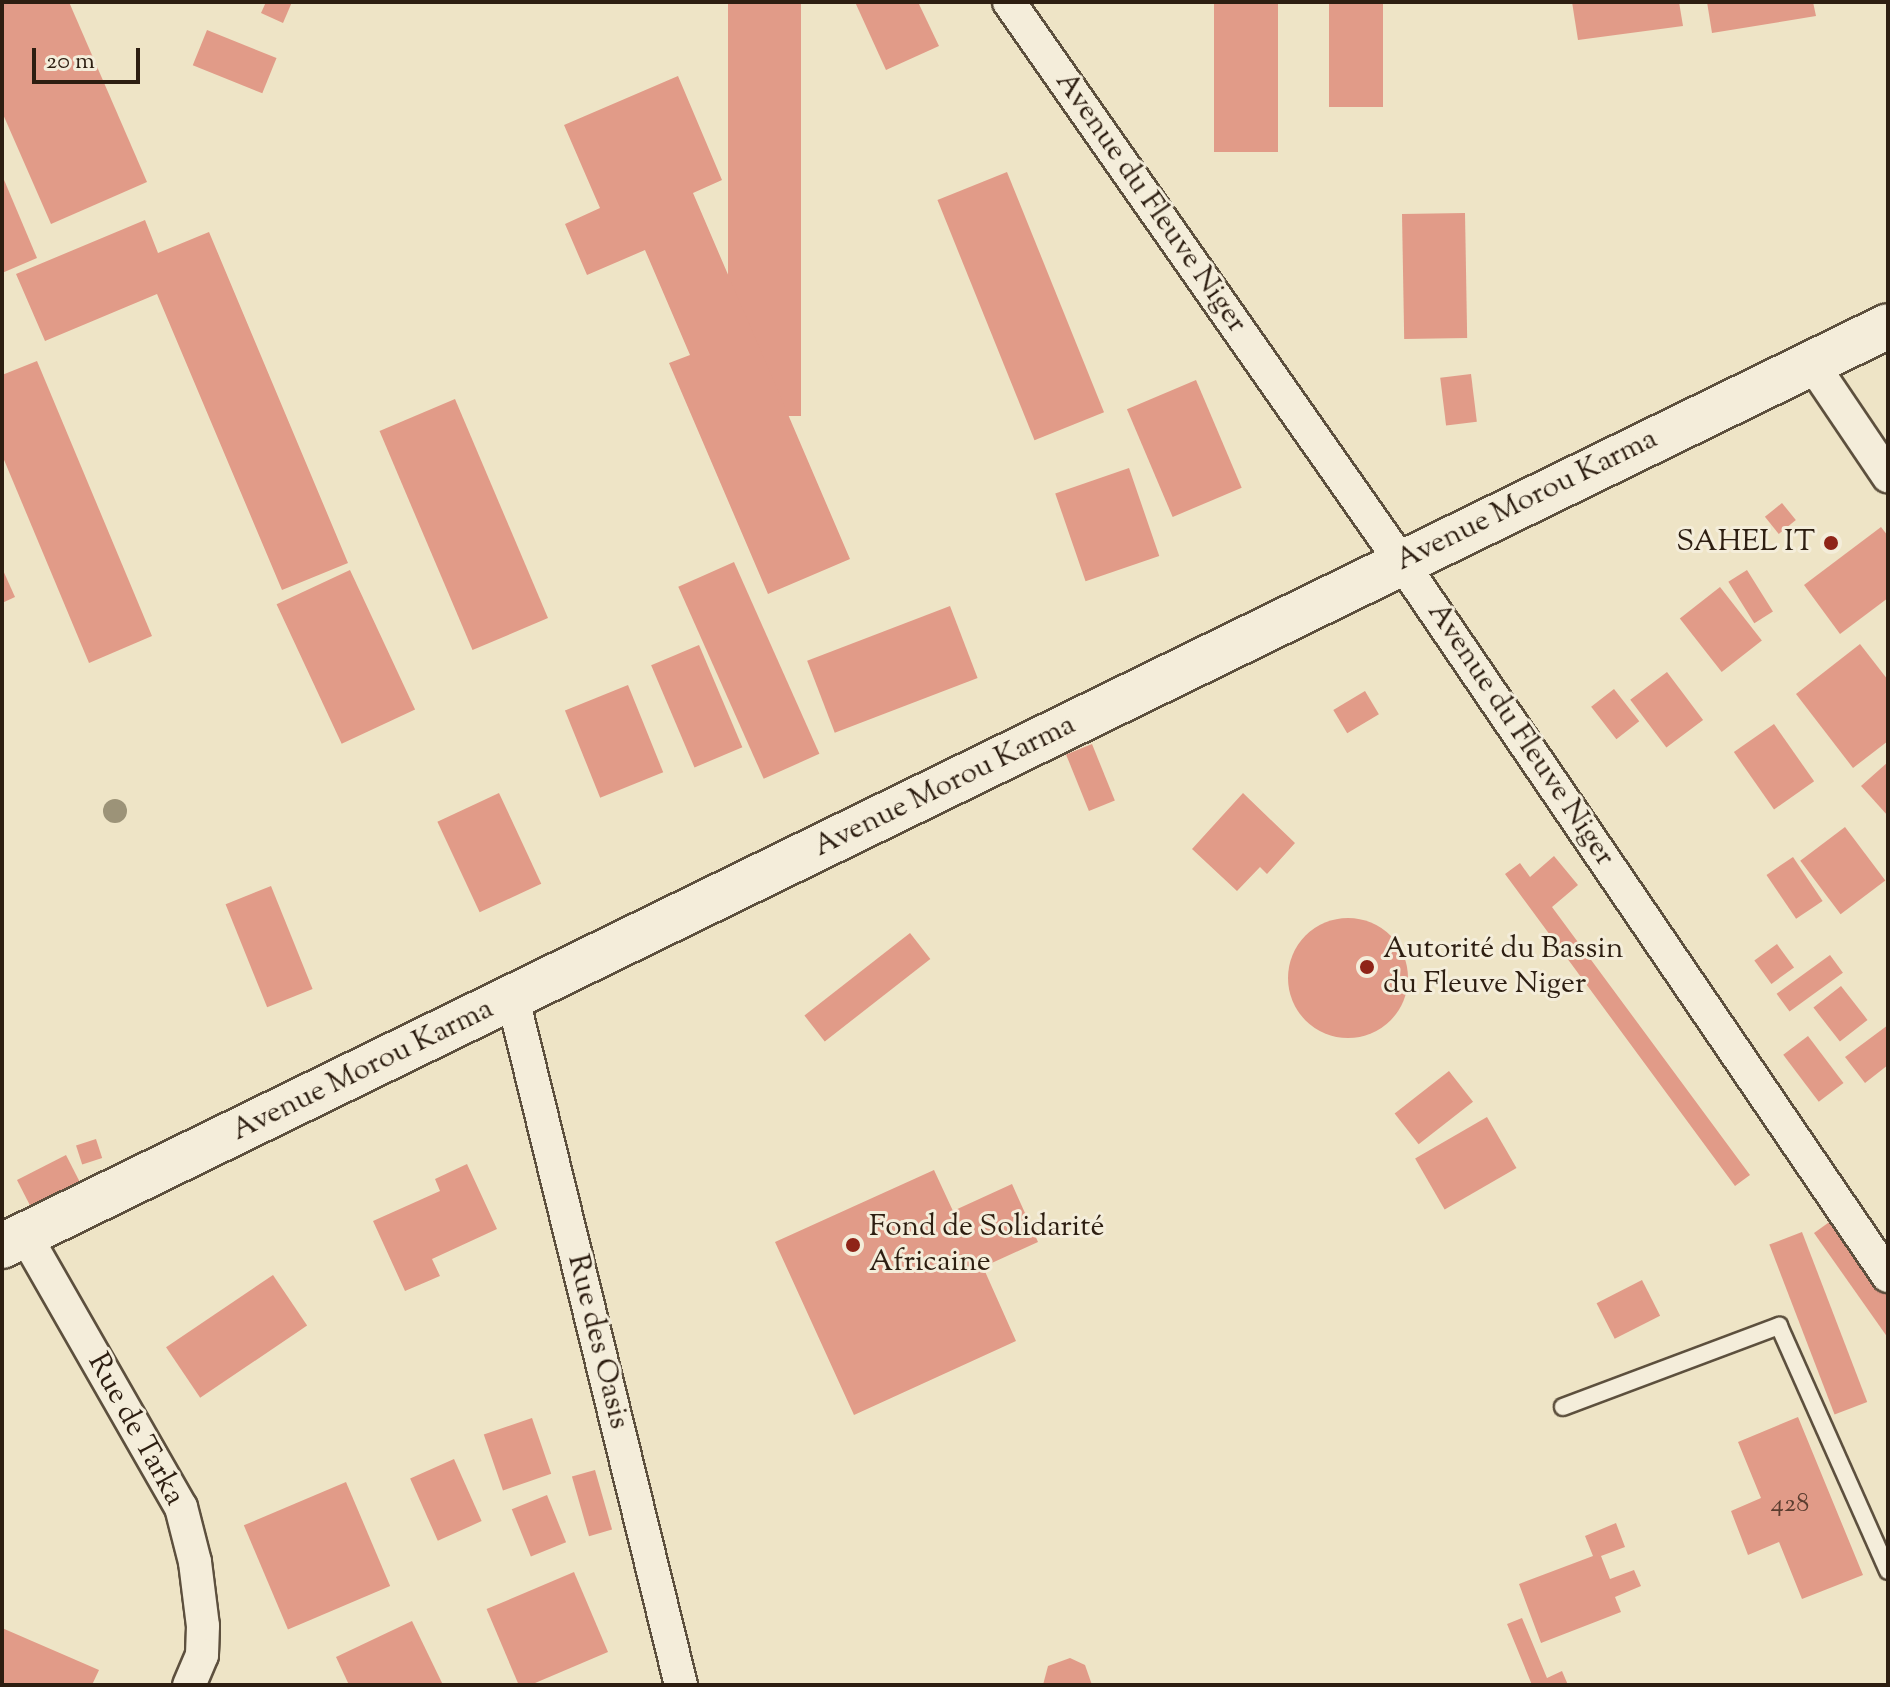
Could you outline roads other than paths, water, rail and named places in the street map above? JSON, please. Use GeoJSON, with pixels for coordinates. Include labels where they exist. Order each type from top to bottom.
{"type":"FeatureCollection","features":[{"type":"Feature","properties":{"kind":"street","name":"Avenue du Fleuve Niger"},"geometry":{"type":"LineString","coordinates":[[1009,2],[1402,563],[1888,1276]]}},
{"type":"Feature","properties":{"kind":"street","name":"Avenue Morou Karma"},"geometry":{"type":"LineString","coordinates":[[14,1241],[1888,326]]}},
{"type":"Feature","properties":{"kind":"street"},"geometry":{"type":"LineString","coordinates":[[1811,362],[1888,476]]}},
{"type":"Feature","properties":{"kind":"street","name":"Rue des Oasis"},"geometry":{"type":"LineString","coordinates":[[513,999],[681,1685]]}},
{"type":"Feature","properties":{"kind":"street","name":"Rue de Tarka"},"geometry":{"type":"LineString","coordinates":[[14,1241],[181,1507],[195,1562],[203,1626],[202,1655],[189,1685]]}},
{"type":"Feature","properties":{"kind":"lane"},"geometry":{"type":"LineString","coordinates":[[1563,1407],[1779,1326],[1888,1571]]}},
{"type":"Feature","properties":{"kind":"place","name":"SAHEL IT"},"geometry":{"type":"Point","coordinates":[1831,543]}},
{"type":"Feature","properties":{"kind":"place","name":"Autorité du Bassin du Fleuve Niger"},"geometry":{"type":"Point","coordinates":[1367,967]}},
{"type":"Feature","properties":{"kind":"place","name":"Fond de Solidarité Africaine"},"geometry":{"type":"Point","coordinates":[853,1245]}}]}
